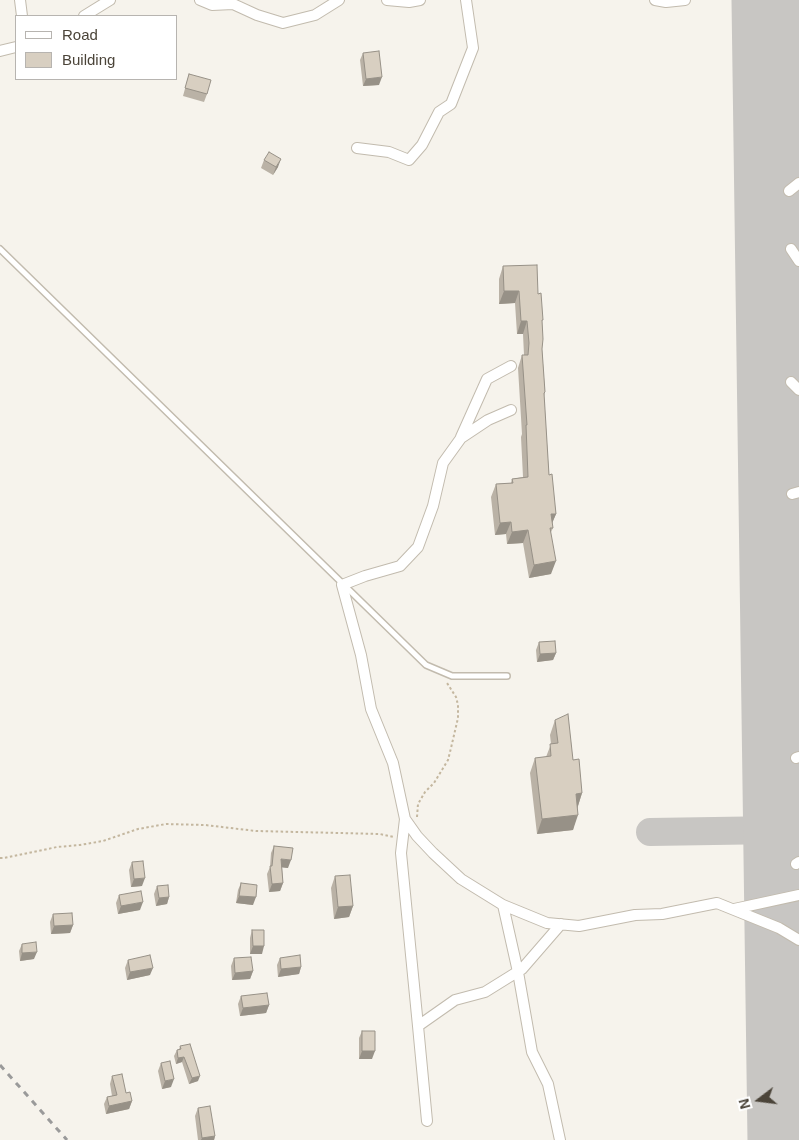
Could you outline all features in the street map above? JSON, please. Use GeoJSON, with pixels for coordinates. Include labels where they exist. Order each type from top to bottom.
{"type":"FeatureCollection","features":[{"type":"Feature","properties":{"kind":"street"},"geometry":{"type":"LineString","coordinates":[[20,0],[22,15]]}},
{"type":"Feature","properties":{"kind":"street"},"geometry":{"type":"LineString","coordinates":[[86,15],[110,0]]}},
{"type":"Feature","properties":{"kind":"street"},"geometry":{"type":"LineString","coordinates":[[200,0],[212,5],[233,4],[257,15],[283,23],[315,15],[339,0]]}},
{"type":"Feature","properties":{"kind":"street"},"geometry":{"type":"LineString","coordinates":[[387,0],[409,2],[420,0]]}},
{"type":"Feature","properties":{"kind":"street"},"geometry":{"type":"LineString","coordinates":[[357,148],[389,152],[409,160],[422,144],[439,112],[451,104],[473,48],[466,0]]}},
{"type":"Feature","properties":{"kind":"street"},"geometry":{"type":"LineString","coordinates":[[655,0],[666,2],[686,0]]}},
{"type":"Feature","properties":{"kind":"street"},"geometry":{"type":"LineString","coordinates":[[0,51],[15,45]]}},
{"type":"Feature","properties":{"kind":"street"},"geometry":{"type":"LineString","coordinates":[[789,191],[799,183]]}},
{"type":"Feature","properties":{"kind":"street"},"geometry":{"type":"LineString","coordinates":[[799,250],[791,249],[799,261]]}},
{"type":"Feature","properties":{"kind":"street"},"geometry":{"type":"LineString","coordinates":[[427,1121],[401,853],[405,819],[393,763],[371,709],[361,655],[342,585],[400,566],[418,547],[433,506],[444,463],[460,438],[487,379],[511,366]]}},
{"type":"Feature","properties":{"kind":"street"},"geometry":{"type":"LineString","coordinates":[[791,382],[799,390]]}},
{"type":"Feature","properties":{"kind":"street"},"geometry":{"type":"LineString","coordinates":[[460,438],[488,420],[511,410]]}},
{"type":"Feature","properties":{"kind":"street"},"geometry":{"type":"LineString","coordinates":[[405,819],[417,836],[461,879],[503,905],[547,923],[579,926],[635,915],[662,914],[718,903],[779,928],[799,940]]}},
{"type":"Feature","properties":{"kind":"street"},"geometry":{"type":"LineString","coordinates":[[733,909],[799,895]]}},
{"type":"Feature","properties":{"kind":"street"},"geometry":{"type":"LineString","coordinates":[[503,905],[518,972],[532,1052],[548,1084],[560,1140]]}},
{"type":"Feature","properties":{"kind":"street"},"geometry":{"type":"LineString","coordinates":[[418,1026],[455,1000],[485,992],[518,972],[561,924]]}},
{"type":"Feature","properties":{"kind":"lane"},"geometry":{"type":"LineString","coordinates":[[0,249],[426,665],[452,676],[507,676]]}},
{"type":"Feature","properties":{"kind":"path"},"geometry":{"type":"LineString","coordinates":[[417,836],[418,804],[425,792],[434,784],[448,760],[458,718],[456,697],[450,686],[436,670]]}},
{"type":"Feature","properties":{"kind":"path"},"geometry":{"type":"LineString","coordinates":[[0,858],[57,847],[103,841],[138,829],[166,824],[205,825],[256,831],[380,834],[402,840]]}},
{"type":"Feature","properties":{"kind":"building"},"geometry":{"type":"Polygon","coordinates":[[[379,51],[382,77],[366,79],[363,53],[379,51]]]}},
{"type":"Feature","properties":{"kind":"building"},"geometry":{"type":"Polygon","coordinates":[[[189,74],[211,80],[207,94],[185,88],[189,74]]]}},
{"type":"Feature","properties":{"kind":"building"},"geometry":{"type":"Polygon","coordinates":[[[269,152],[281,159],[276,167],[264,160],[269,152]]]}},
{"type":"Feature","properties":{"kind":"building"},"geometry":{"type":"Polygon","coordinates":[[[537,265],[538,294],[541,293],[543,320],[542,349],[549,475],[552,474],[556,514],[551,514],[553,528],[550,528],[556,561],[534,565],[528,530],[512,532],[511,522],[500,523],[496,484],[513,483],[512,479],[528,477],[527,425],[522,355],[528,355],[527,321],[521,321],[519,291],[504,291],[503,266],[537,265]]]}},
{"type":"Feature","properties":{"kind":"building"},"geometry":{"type":"Polygon","coordinates":[[[555,641],[556,653],[540,654],[539,642],[555,641]]]}},
{"type":"Feature","properties":{"kind":"building"},"geometry":{"type":"Polygon","coordinates":[[[568,714],[573,760],[579,759],[582,793],[576,794],[578,815],[542,819],[535,758],[551,756],[550,744],[558,743],[555,720],[568,714]]]}},
{"type":"Feature","properties":{"kind":"building"},"geometry":{"type":"Polygon","coordinates":[[[274,846],[293,848],[291,860],[281,859],[283,883],[272,884],[270,866],[272,866],[274,846]]]}},
{"type":"Feature","properties":{"kind":"building"},"geometry":{"type":"Polygon","coordinates":[[[143,861],[145,878],[134,879],[132,862],[143,861]]]}},
{"type":"Feature","properties":{"kind":"building"},"geometry":{"type":"Polygon","coordinates":[[[350,875],[353,906],[338,907],[335,876],[350,875]]]}},
{"type":"Feature","properties":{"kind":"building"},"geometry":{"type":"Polygon","coordinates":[[[241,883],[257,885],[256,897],[239,896],[241,883]]]}},
{"type":"Feature","properties":{"kind":"building"},"geometry":{"type":"Polygon","coordinates":[[[168,885],[169,897],[159,898],[157,886],[168,885]]]}},
{"type":"Feature","properties":{"kind":"building"},"geometry":{"type":"Polygon","coordinates":[[[141,891],[143,902],[121,906],[119,895],[141,891]]]}},
{"type":"Feature","properties":{"kind":"building"},"geometry":{"type":"Polygon","coordinates":[[[72,913],[73,925],[54,926],[53,914],[72,913]]]}},
{"type":"Feature","properties":{"kind":"building"},"geometry":{"type":"Polygon","coordinates":[[[252,930],[264,930],[264,946],[253,946],[252,930]]]}},
{"type":"Feature","properties":{"kind":"building"},"geometry":{"type":"Polygon","coordinates":[[[36,942],[37,952],[22,953],[22,944],[36,942]]]}},
{"type":"Feature","properties":{"kind":"building"},"geometry":{"type":"Polygon","coordinates":[[[150,955],[153,968],[130,972],[128,960],[150,955]]]}},
{"type":"Feature","properties":{"kind":"building"},"geometry":{"type":"Polygon","coordinates":[[[300,955],[301,967],[281,969],[280,958],[300,955]]]}},
{"type":"Feature","properties":{"kind":"building"},"geometry":{"type":"Polygon","coordinates":[[[251,957],[253,971],[235,973],[234,958],[251,957]]]}},
{"type":"Feature","properties":{"kind":"building"},"geometry":{"type":"Polygon","coordinates":[[[267,993],[269,1005],[243,1008],[241,996],[267,993]]]}},
{"type":"Feature","properties":{"kind":"building"},"geometry":{"type":"Polygon","coordinates":[[[362,1031],[375,1031],[375,1051],[362,1051],[362,1031]]]}},
{"type":"Feature","properties":{"kind":"building"},"geometry":{"type":"Polygon","coordinates":[[[190,1044],[200,1076],[192,1078],[184,1057],[178,1058],[177,1050],[181,1049],[180,1046],[190,1044]]]}},
{"type":"Feature","properties":{"kind":"building"},"geometry":{"type":"Polygon","coordinates":[[[170,1061],[174,1079],[165,1081],[161,1063],[170,1061]]]}},
{"type":"Feature","properties":{"kind":"building"},"geometry":{"type":"Polygon","coordinates":[[[122,1074],[126,1093],[130,1092],[132,1101],[109,1106],[107,1097],[117,1095],[112,1076],[122,1074]]]}},
{"type":"Feature","properties":{"kind":"building"},"geometry":{"type":"Polygon","coordinates":[[[210,1106],[215,1136],[202,1138],[198,1108],[210,1106]]]}},
{"type":"Feature","properties":{"kind":"taxiway"},"geometry":{"type":"LineString","coordinates":[[650,832],[778,830]]}},
{"type":"Feature","properties":{"kind":"runway"},"geometry":{"type":"LineString","coordinates":[[766,0],[782,1140]]}},
{"type":"Feature","properties":{"kind":"railway"},"geometry":{"type":"LineString","coordinates":[[0,1065],[67,1140]]}}]}
